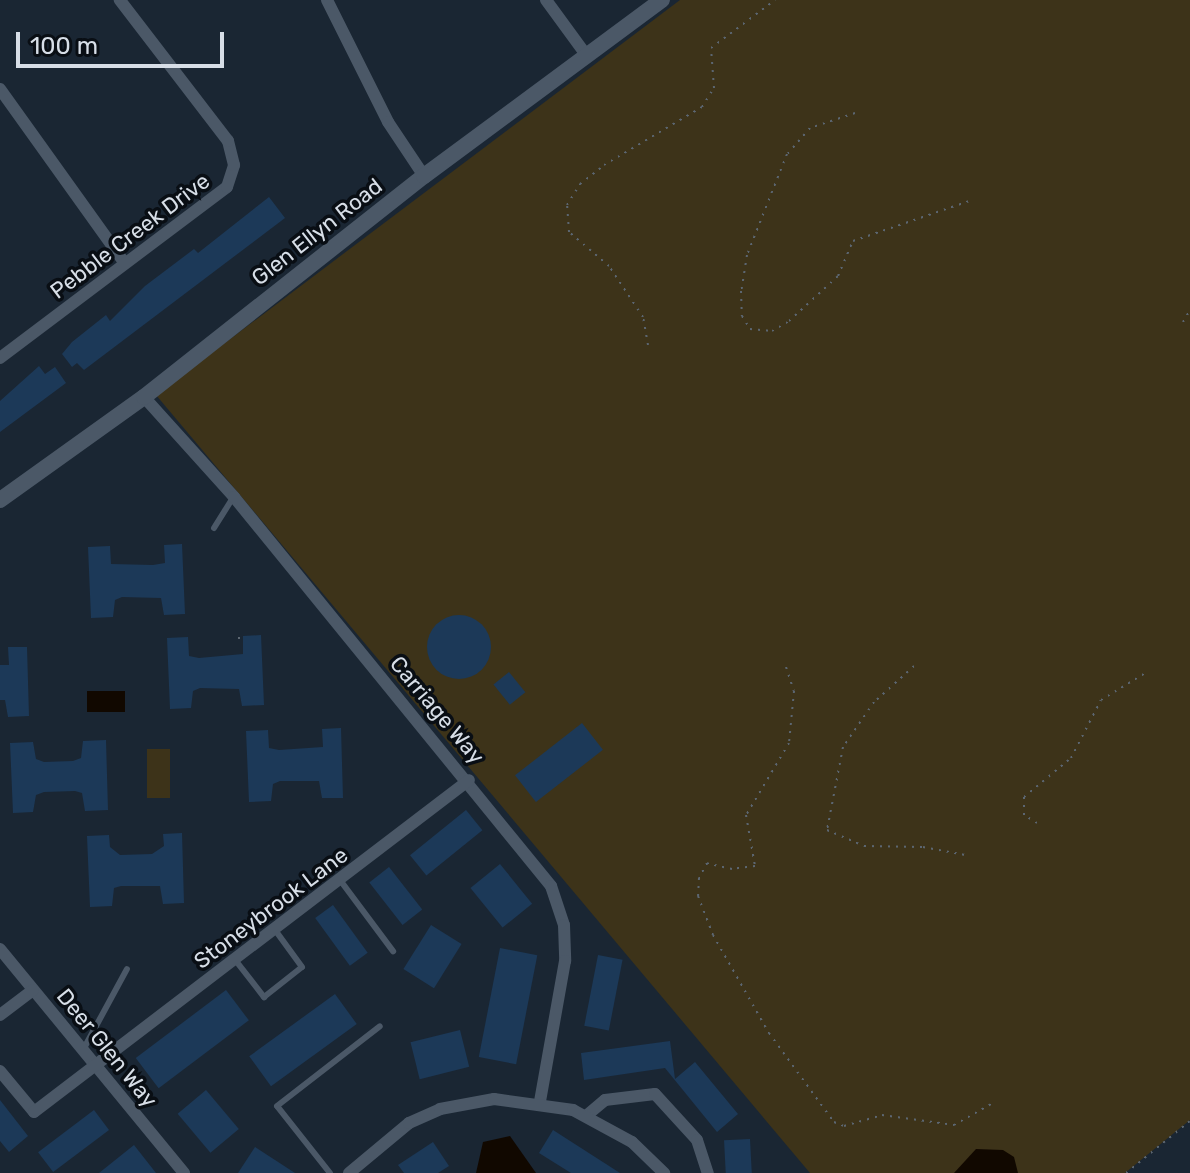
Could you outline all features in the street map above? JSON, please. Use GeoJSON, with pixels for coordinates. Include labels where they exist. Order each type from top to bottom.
{"type":"FeatureCollection","features":[{"type":"Feature","properties":{"kind":"street","name":"Pebble Creek Drive"},"geometry":{"type":"LineString","coordinates":[[0,358],[110,278],[123,261],[147,251],[219,198],[234,165],[221,130],[120,0]]}},
{"type":"Feature","properties":{"kind":"street"},"geometry":{"type":"LineString","coordinates":[[327,0],[388,122],[424,176]]}},
{"type":"Feature","properties":{"kind":"street"},"geometry":{"type":"LineString","coordinates":[[546,0],[587,56]]}},
{"type":"Feature","properties":{"kind":"street","name":"Glen Ellyn Road"},"geometry":{"type":"LineString","coordinates":[[0,500],[144,397],[424,176],[662,0]]}},
{"type":"Feature","properties":{"kind":"street"},"geometry":{"type":"LineString","coordinates":[[0,89],[123,261]]}},
{"type":"Feature","properties":{"kind":"street","name":"Carriage Way"},"geometry":{"type":"LineString","coordinates":[[144,397],[234,497],[469,780],[534,860],[560,903],[565,961],[540,1102]]}},
{"type":"Feature","properties":{"kind":"street","name":"Stoneybrook Lane"},"geometry":{"type":"LineString","coordinates":[[0,1071],[34,1112],[236,961],[469,780]]}},
{"type":"Feature","properties":{"kind":"street","name":"Deer Glen Way"},"geometry":{"type":"LineString","coordinates":[[0,949],[184,1173]]}},
{"type":"Feature","properties":{"kind":"street"},"geometry":{"type":"LineString","coordinates":[[0,1015],[33,990]]}},
{"type":"Feature","properties":{"kind":"street"},"geometry":{"type":"LineString","coordinates":[[586,1116],[605,1100],[655,1094],[697,1140],[708,1173]]}},
{"type":"Feature","properties":{"kind":"street"},"geometry":{"type":"LineString","coordinates":[[349,1173],[376,1146],[440,1109],[485,1100],[540,1102],[586,1116],[632,1142],[664,1173]]}},
{"type":"Feature","properties":{"kind":"lane"},"geometry":{"type":"LineString","coordinates":[[214,528],[234,497]]}},
{"type":"Feature","properties":{"kind":"lane"},"geometry":{"type":"LineString","coordinates":[[340,880],[393,951]]}},
{"type":"Feature","properties":{"kind":"lane"},"geometry":{"type":"LineString","coordinates":[[236,961],[264,997],[302,967],[275,930]]}},
{"type":"Feature","properties":{"kind":"lane"},"geometry":{"type":"LineString","coordinates":[[83,1050],[127,969]]}},
{"type":"Feature","properties":{"kind":"lane"},"geometry":{"type":"LineString","coordinates":[[330,1173],[277,1106],[380,1026]]}},
{"type":"Feature","properties":{"kind":"path"},"geometry":{"type":"LineString","coordinates":[[648,345],[643,317],[609,266],[569,232],[567,205],[580,184],[604,165],[702,107],[714,88],[711,48],[775,0]]}},
{"type":"Feature","properties":{"kind":"path"},"geometry":{"type":"LineString","coordinates":[[855,113],[810,128],[787,154],[747,255],[741,291],[742,316],[750,329],[772,331],[789,321],[816,290],[838,276],[853,241],[969,201]]}},
{"type":"Feature","properties":{"kind":"path"},"geometry":{"type":"LineString","coordinates":[[1183,322],[1190,310]]}},
{"type":"Feature","properties":{"kind":"path"},"geometry":{"type":"LineString","coordinates":[[239,637],[239,643]]}},
{"type":"Feature","properties":{"kind":"path"},"geometry":{"type":"LineString","coordinates":[[914,666],[874,702],[843,747],[827,830],[864,846],[923,847],[965,855]]}},
{"type":"Feature","properties":{"kind":"path"},"geometry":{"type":"LineString","coordinates":[[786,667],[794,691],[789,743],[746,815],[755,866],[732,869],[707,863],[699,878],[698,896],[713,935],[769,1033],[834,1122],[844,1126],[882,1115],[954,1125],[991,1104]]}},
{"type":"Feature","properties":{"kind":"path"},"geometry":{"type":"LineString","coordinates":[[1037,823],[1024,815],[1024,797],[1071,758],[1101,700],[1147,672]]}},
{"type":"Feature","properties":{"kind":"path"},"geometry":{"type":"LineString","coordinates":[[1126,1173],[1190,1121]]}},
{"type":"Feature","properties":{"kind":"shaded area"},"geometry":{"type":"Polygon","coordinates":[[[680,0],[1190,0],[1190,1120],[1125,1173],[810,1173],[156,395],[680,0]]]}},
{"type":"Feature","properties":{"kind":"shaded area"},"geometry":{"type":"Polygon","coordinates":[[[87,691],[125,691],[125,712],[87,712],[87,691]]]}},
{"type":"Feature","properties":{"kind":"shaded area"},"geometry":{"type":"Polygon","coordinates":[[[147,749],[170,749],[170,798],[147,798],[147,749]]]}},
{"type":"Feature","properties":{"kind":"shaded area"},"geometry":{"type":"Polygon","coordinates":[[[510,1136],[536,1173],[476,1173],[483,1142],[510,1136]]]}},
{"type":"Feature","properties":{"kind":"shaded area"},"geometry":{"type":"Polygon","coordinates":[[[976,1149],[1003,1150],[1014,1157],[1018,1173],[954,1173],[976,1149]]]}},
{"type":"Feature","properties":{"kind":"building"},"geometry":{"type":"Polygon","coordinates":[[[269,197],[285,218],[84,370],[77,363],[72,367],[62,354],[72,342],[106,315],[110,321],[145,286],[194,249],[198,253],[269,197]]]}},
{"type":"Feature","properties":{"kind":"building"},"geometry":{"type":"Polygon","coordinates":[[[39,366],[45,374],[55,367],[66,383],[0,432],[0,401],[39,366]]]}},
{"type":"Feature","properties":{"kind":"building"},"geometry":{"type":"Polygon","coordinates":[[[182,544],[185,614],[164,615],[161,598],[122,597],[115,600],[113,617],[91,618],[88,547],[110,546],[111,564],[153,565],[165,563],[164,545],[182,544]]]}},
{"type":"Feature","properties":{"kind":"building"},"geometry":{"type":"Polygon","coordinates":[[[453,615],[465,615],[482,624],[489,635],[489,659],[482,670],[465,679],[453,679],[441,674],[432,665],[427,653],[427,641],[432,629],[441,620],[453,615]]]}},
{"type":"Feature","properties":{"kind":"building"},"geometry":{"type":"Polygon","coordinates":[[[261,635],[264,705],[242,706],[239,689],[200,688],[193,691],[191,708],[170,709],[167,638],[188,637],[189,656],[199,658],[243,654],[243,636],[261,635]]]}},
{"type":"Feature","properties":{"kind":"building"},"geometry":{"type":"Polygon","coordinates":[[[8,647],[27,647],[29,716],[8,717],[5,700],[0,700],[0,665],[9,665],[8,647]]]}},
{"type":"Feature","properties":{"kind":"building"},"geometry":{"type":"Polygon","coordinates":[[[509,672],[525,692],[510,705],[493,685],[509,672]]]}},
{"type":"Feature","properties":{"kind":"building"},"geometry":{"type":"Polygon","coordinates":[[[582,723],[603,750],[536,802],[515,775],[582,723]]]}},
{"type":"Feature","properties":{"kind":"building"},"geometry":{"type":"Polygon","coordinates":[[[341,728],[343,798],[322,798],[319,781],[280,781],[273,784],[271,801],[249,802],[246,731],[268,730],[269,748],[279,750],[323,747],[322,729],[341,728]]]}},
{"type":"Feature","properties":{"kind":"building"},"geometry":{"type":"Polygon","coordinates":[[[106,740],[108,810],[85,811],[82,793],[75,791],[44,792],[36,795],[33,812],[13,813],[10,743],[33,742],[36,759],[44,762],[73,761],[81,758],[83,741],[106,740]]]}},
{"type":"Feature","properties":{"kind":"building"},"geometry":{"type":"Polygon","coordinates":[[[466,810],[482,830],[426,876],[410,855],[466,810]]]}},
{"type":"Feature","properties":{"kind":"building"},"geometry":{"type":"Polygon","coordinates":[[[182,833],[184,903],[163,904],[160,886],[121,886],[114,888],[112,906],[90,907],[87,836],[109,835],[110,847],[120,855],[152,854],[164,846],[163,834],[182,833]]]}},
{"type":"Feature","properties":{"kind":"building"},"geometry":{"type":"Polygon","coordinates":[[[500,864],[532,904],[503,928],[470,888],[500,864]]]}},
{"type":"Feature","properties":{"kind":"building"},"geometry":{"type":"Polygon","coordinates":[[[389,867],[422,910],[403,925],[369,882],[389,867]]]}},
{"type":"Feature","properties":{"kind":"building"},"geometry":{"type":"Polygon","coordinates":[[[333,905],[368,953],[350,966],[315,918],[333,905]]]}},
{"type":"Feature","properties":{"kind":"building"},"geometry":{"type":"Polygon","coordinates":[[[431,925],[462,944],[434,988],[403,969],[431,925]]]}},
{"type":"Feature","properties":{"kind":"building"},"geometry":{"type":"Polygon","coordinates":[[[500,948],[537,955],[516,1064],[479,1057],[500,948]]]}},
{"type":"Feature","properties":{"kind":"building"},"geometry":{"type":"Polygon","coordinates":[[[598,955],[623,960],[609,1030],[584,1026],[598,955]]]}},
{"type":"Feature","properties":{"kind":"building"},"geometry":{"type":"Polygon","coordinates":[[[226,990],[249,1020],[159,1088],[136,1058],[226,990]]]}},
{"type":"Feature","properties":{"kind":"building"},"geometry":{"type":"Polygon","coordinates":[[[335,994],[357,1024],[271,1086],[249,1056],[335,994]]]}},
{"type":"Feature","properties":{"kind":"building"},"geometry":{"type":"Polygon","coordinates":[[[460,1030],[469,1067],[420,1079],[411,1042],[460,1030]]]}},
{"type":"Feature","properties":{"kind":"building"},"geometry":{"type":"Polygon","coordinates":[[[670,1041],[675,1079],[695,1062],[738,1114],[717,1132],[665,1068],[584,1080],[581,1053],[670,1041]]]}},
{"type":"Feature","properties":{"kind":"building"},"geometry":{"type":"Polygon","coordinates":[[[206,1090],[239,1129],[210,1153],[178,1114],[206,1090]]]}},
{"type":"Feature","properties":{"kind":"building"},"geometry":{"type":"Polygon","coordinates":[[[0,1100],[28,1136],[9,1152],[0,1141],[0,1100]]]}},
{"type":"Feature","properties":{"kind":"building"},"geometry":{"type":"Polygon","coordinates":[[[94,1110],[109,1130],[53,1172],[38,1152],[94,1110]]]}},
{"type":"Feature","properties":{"kind":"building"},"geometry":{"type":"Polygon","coordinates":[[[553,1130],[620,1173],[571,1173],[539,1153],[553,1130]]]}},
{"type":"Feature","properties":{"kind":"building"},"geometry":{"type":"Polygon","coordinates":[[[750,1139],[752,1173],[726,1173],[724,1140],[750,1139]]]}},
{"type":"Feature","properties":{"kind":"building"},"geometry":{"type":"Polygon","coordinates":[[[433,1142],[449,1166],[438,1173],[404,1173],[398,1165],[433,1142]]]}},
{"type":"Feature","properties":{"kind":"building"},"geometry":{"type":"Polygon","coordinates":[[[134,1145],[156,1173],[99,1173],[134,1145]]]}},
{"type":"Feature","properties":{"kind":"building"},"geometry":{"type":"Polygon","coordinates":[[[255,1147],[295,1173],[238,1173],[255,1147]]]}}]}
